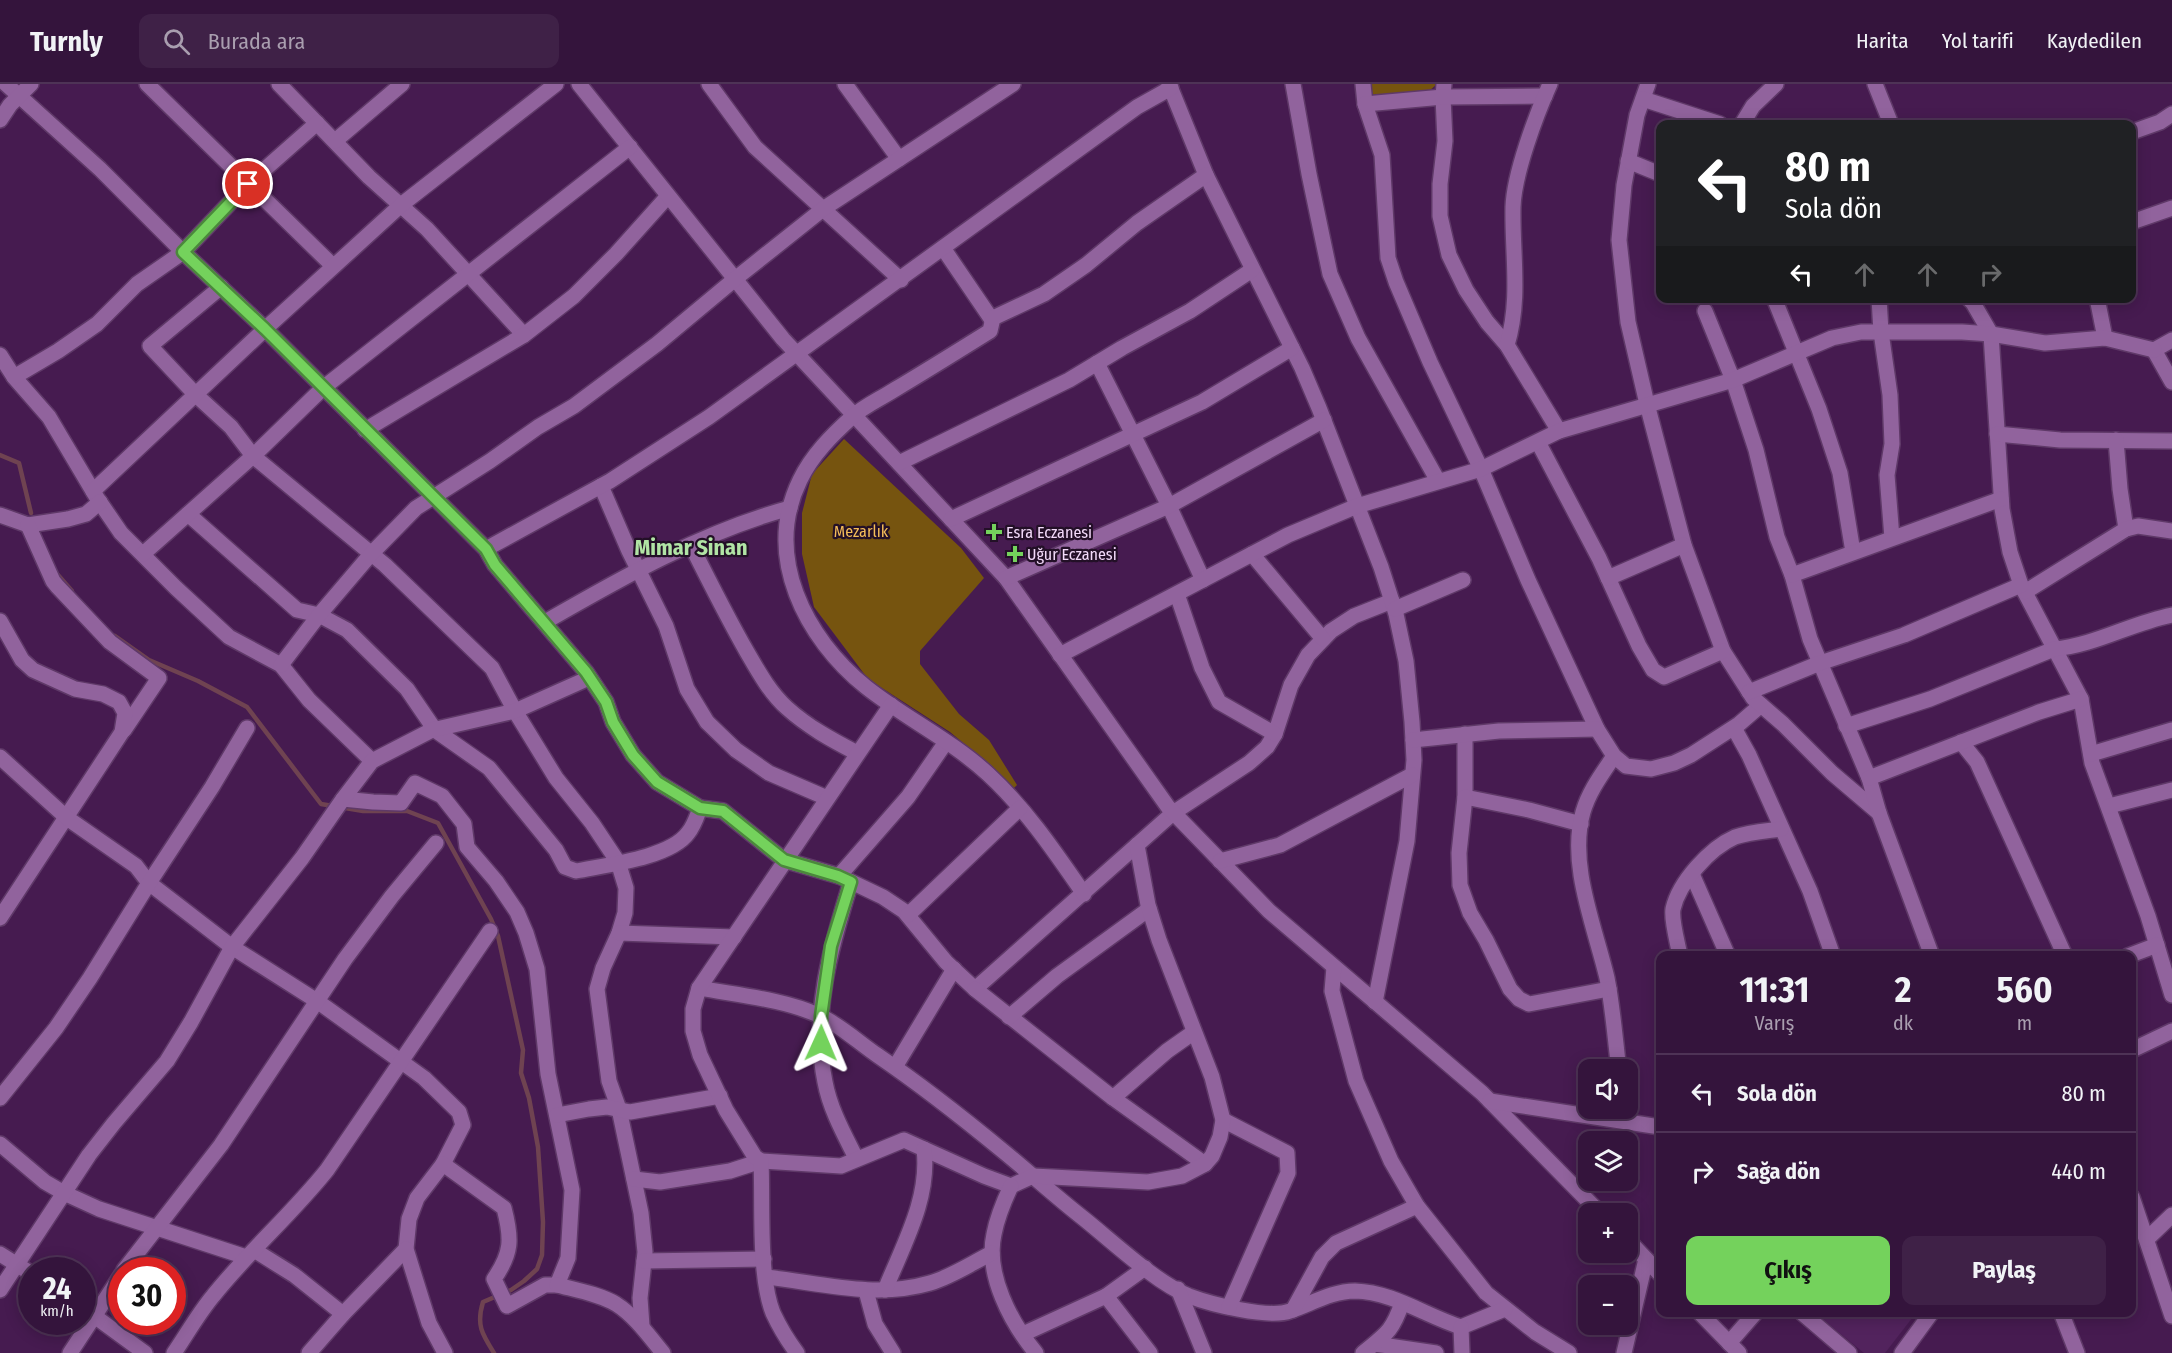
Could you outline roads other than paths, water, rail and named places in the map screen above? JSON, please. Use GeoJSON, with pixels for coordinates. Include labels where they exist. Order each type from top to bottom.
{"type":"FeatureCollection","features":[{"type":"Feature","properties":{"kind":"street"},"geometry":{"type":"LineString","coordinates":[[6,84],[100,169],[486,549],[495,565],[545,622],[589,678],[606,702],[613,722],[633,755],[657,782],[700,808],[723,811],[784,860],[845,879],[883,897],[908,915],[954,969],[1008,1017],[1113,1098],[1205,1164]]}},
{"type":"Feature","properties":{"kind":"street"},"geometry":{"type":"LineString","coordinates":[[0,120],[31,84]]}},
{"type":"Feature","properties":{"kind":"street"},"geometry":{"type":"LineString","coordinates":[[147,84],[333,266]]}},
{"type":"Feature","properties":{"kind":"street"},"geometry":{"type":"LineString","coordinates":[[279,84],[369,177],[427,229],[524,335]]}},
{"type":"Feature","properties":{"kind":"street"},"geometry":{"type":"LineString","coordinates":[[335,141],[402,84]]}},
{"type":"Feature","properties":{"kind":"street"},"geometry":{"type":"LineString","coordinates":[[0,514],[27,525],[86,514],[97,497],[196,395],[333,266],[400,205],[556,84]]}},
{"type":"Feature","properties":{"kind":"street"},"geometry":{"type":"LineString","coordinates":[[579,84],[783,339],[1006,578],[1173,813],[1269,911],[1490,1101],[1590,1203]]}},
{"type":"Feature","properties":{"kind":"street"},"geometry":{"type":"LineString","coordinates":[[709,84],[755,147],[901,280]]}},
{"type":"Feature","properties":{"kind":"street"},"geometry":{"type":"LineString","coordinates":[[281,665],[319,615],[371,554],[416,508],[538,427],[574,406],[657,344],[823,209],[1013,84]]}},
{"type":"Feature","properties":{"kind":"street"},"geometry":{"type":"LineString","coordinates":[[1293,84],[1330,274],[1358,338],[1438,481]]}},
{"type":"Feature","properties":{"kind":"street"},"geometry":{"type":"LineString","coordinates":[[1363,84],[1365,104],[1382,155],[1388,258],[1430,362],[1481,469],[1528,580],[1597,729],[1614,756],[1626,766],[1651,769],[1674,763],[1734,728],[1761,705]]}},
{"type":"Feature","properties":{"kind":"street"},"geometry":{"type":"LineString","coordinates":[[1648,84],[1637,115],[1628,161],[1619,240],[1628,322],[1684,545],[1723,651],[1749,692],[1832,773],[1879,813]]}},
{"type":"Feature","properties":{"kind":"street"},"geometry":{"type":"LineString","coordinates":[[1744,120],[1753,106],[1776,84]]}},
{"type":"Feature","properties":{"kind":"street"},"geometry":{"type":"LineString","coordinates":[[1875,84],[1889,120]]}},
{"type":"Feature","properties":{"kind":"street"},"geometry":{"type":"LineString","coordinates":[[850,85],[898,159]]}},
{"type":"Feature","properties":{"kind":"street"},"geometry":{"type":"LineString","coordinates":[[486,549],[601,486],[709,417],[1137,107],[1170,86],[1206,175],[1292,348],[1324,420],[1393,605],[1406,661],[1413,740],[1407,842],[1375,1002]]}},
{"type":"Feature","properties":{"kind":"street"},"geometry":{"type":"LineString","coordinates":[[1365,104],[1444,90],[1548,90],[1516,183],[1513,206],[1516,298],[1513,324],[1507,345]]}},
{"type":"Feature","properties":{"kind":"street"},"geometry":{"type":"LineString","coordinates":[[1444,90],[1445,141],[1440,184],[1440,216],[1449,255],[1466,290],[1487,322],[1507,345],[1559,431]]}},
{"type":"Feature","properties":{"kind":"street"},"geometry":{"type":"LineString","coordinates":[[1643,99],[1708,120]]}},
{"type":"Feature","properties":{"kind":"street"},"geometry":{"type":"LineString","coordinates":[[2136,131],[2160,122],[2172,114]]}},
{"type":"Feature","properties":{"kind":"street"},"geometry":{"type":"LineString","coordinates":[[14,377],[97,324],[137,284],[183,252],[248,184],[317,123]]}},
{"type":"Feature","properties":{"kind":"street"},"geometry":{"type":"LineString","coordinates":[[143,554],[253,456],[323,388],[630,147]]}},
{"type":"Feature","properties":{"kind":"street"},"geometry":{"type":"LineString","coordinates":[[1628,161],[1656,172]]}},
{"type":"Feature","properties":{"kind":"street"},"geometry":{"type":"LineString","coordinates":[[1084,894],[1046,838],[986,773],[864,685],[814,632],[798,602],[788,571],[787,544],[790,508],[800,479],[819,450],[854,415],[990,331],[993,318],[1044,294],[1086,265],[1137,223],[1206,175]]}},
{"type":"Feature","properties":{"kind":"street"},"geometry":{"type":"LineString","coordinates":[[365,430],[524,335],[574,296],[668,196]]}},
{"type":"Feature","properties":{"kind":"street"},"geometry":{"type":"LineString","coordinates":[[2136,221],[2172,208]]}},
{"type":"Feature","properties":{"kind":"street"},"geometry":{"type":"LineString","coordinates":[[943,249],[992,320]]}},
{"type":"Feature","properties":{"kind":"street"},"geometry":{"type":"LineString","coordinates":[[899,463],[1070,380],[1190,311],[1252,270]]}},
{"type":"Feature","properties":{"kind":"street"},"geometry":{"type":"LineString","coordinates":[[221,287],[150,346],[196,395],[231,427],[253,456],[371,554],[434,610],[492,668],[556,778],[592,823],[618,862],[626,888],[625,913],[597,989],[609,1081],[619,1109],[641,1213],[645,1252],[640,1298],[642,1326]]}},
{"type":"Feature","properties":{"kind":"street"},"geometry":{"type":"LineString","coordinates":[[1776,303],[1819,410],[1840,473],[1853,552]]}},
{"type":"Feature","properties":{"kind":"street"},"geometry":{"type":"LineString","coordinates":[[1879,303],[1890,395],[1892,444],[1887,475],[1892,538]]}},
{"type":"Feature","properties":{"kind":"street"},"geometry":{"type":"LineString","coordinates":[[1973,303],[1991,334],[2001,499],[2010,552],[2023,588],[2081,699],[2091,754],[2172,995]]}},
{"type":"Feature","properties":{"kind":"street"},"geometry":{"type":"LineString","coordinates":[[2098,303],[2105,338]]}},
{"type":"Feature","properties":{"kind":"street"},"geometry":{"type":"LineString","coordinates":[[1705,311],[1733,380],[1756,450],[1777,537],[1792,575],[1810,639],[1869,778],[1879,813],[1930,951]]}},
{"type":"Feature","properties":{"kind":"street"},"geometry":{"type":"LineString","coordinates":[[1060,655],[1288,535],[1357,506],[1481,469],[1559,431],[1733,380],[1832,338],[1881,332],[1991,334],[2045,343],[2105,338],[2154,350],[2172,340]]}},
{"type":"Feature","properties":{"kind":"street"},"geometry":{"type":"LineString","coordinates":[[951,519],[1202,402],[1292,348]]}},
{"type":"Feature","properties":{"kind":"street"},"geometry":{"type":"LineString","coordinates":[[2154,350],[2172,382]]}},
{"type":"Feature","properties":{"kind":"street"},"geometry":{"type":"LineString","coordinates":[[0,355],[14,377],[49,417],[121,532],[176,588],[229,637],[281,665],[309,700],[372,761]]}},
{"type":"Feature","properties":{"kind":"street"},"geometry":{"type":"LineString","coordinates":[[1096,363],[1169,506],[1203,580]]}},
{"type":"Feature","properties":{"kind":"street"},"geometry":{"type":"LineString","coordinates":[[1006,578],[1169,506],[1324,420]]}},
{"type":"Feature","properties":{"kind":"street"},"geometry":{"type":"LineString","coordinates":[[1997,434],[2027,438],[2172,441]]}},
{"type":"Feature","properties":{"kind":"street"},"geometry":{"type":"LineString","coordinates":[[2116,440],[2126,529]]}},
{"type":"Feature","properties":{"kind":"street"},"geometry":{"type":"LineString","coordinates":[[1538,442],[1653,670],[1664,677],[1723,651]]}},
{"type":"Feature","properties":{"kind":"street"},"geometry":{"type":"LineString","coordinates":[[601,486],[666,626],[687,689],[706,722],[736,750],[769,772],[827,798]]}},
{"type":"Feature","properties":{"kind":"street"},"geometry":{"type":"LineString","coordinates":[[1792,575],[2001,499]]}},
{"type":"Feature","properties":{"kind":"street"},"geometry":{"type":"LineString","coordinates":[[545,622],[638,569],[752,518],[790,508]]}},
{"type":"Feature","properties":{"kind":"street"},"geometry":{"type":"LineString","coordinates":[[188,514],[297,610],[319,615],[347,630],[407,689],[435,730],[489,768],[556,850],[565,867],[576,871],[670,848],[688,834],[700,808]]}},
{"type":"Feature","properties":{"kind":"street"},"geometry":{"type":"LineString","coordinates":[[0,918],[159,678],[110,642],[57,586],[27,525]]}},
{"type":"Feature","properties":{"kind":"street"},"geometry":{"type":"LineString","coordinates":[[1749,692],[1820,663],[1904,635],[2023,588],[2126,529],[2138,526],[2172,531]]}},
{"type":"Feature","properties":{"kind":"street"},"geometry":{"type":"LineString","coordinates":[[691,545],[728,618],[771,689],[785,707],[830,739],[857,753]]}},
{"type":"Feature","properties":{"kind":"street"},"geometry":{"type":"LineString","coordinates":[[1608,578],[1684,545]]}},
{"type":"Feature","properties":{"kind":"street"},"geometry":{"type":"LineString","coordinates":[[1252,554],[1323,639]]}},
{"type":"Feature","properties":{"kind":"street"},"geometry":{"type":"LineString","coordinates":[[975,989],[1173,813],[1250,763],[1267,747],[1275,734],[1291,685],[1308,655],[1331,631],[1354,616],[1463,580]]}},
{"type":"Feature","properties":{"kind":"street"},"geometry":{"type":"LineString","coordinates":[[1177,594],[1202,668],[1219,702],[1275,734]]}},
{"type":"Feature","properties":{"kind":"street"},"geometry":{"type":"LineString","coordinates":[[1846,726],[1930,699],[2054,649],[2076,647],[2172,615]]}},
{"type":"Feature","properties":{"kind":"street"},"geometry":{"type":"LineString","coordinates":[[0,621],[22,660],[33,670],[75,689],[103,694],[118,702],[125,713],[122,732]]}},
{"type":"Feature","properties":{"kind":"street"},"geometry":{"type":"LineString","coordinates":[[0,1290],[64,1193],[114,1123],[167,1061],[232,947],[302,858],[372,761],[435,730],[515,711],[589,678]]}},
{"type":"Feature","properties":{"kind":"street"},"geometry":{"type":"LineString","coordinates":[[1869,778],[2039,712],[2081,699]]}},
{"type":"Feature","properties":{"kind":"street"},"geometry":{"type":"LineString","coordinates":[[761,1161],[755,1157],[720,1096],[700,1055],[693,1031],[693,1009],[699,988],[891,705]]}},
{"type":"Feature","properties":{"kind":"street"},"geometry":{"type":"LineString","coordinates":[[1734,728],[1749,755],[1810,891],[1831,951]]}},
{"type":"Feature","properties":{"kind":"street"},"geometry":{"type":"LineString","coordinates":[[0,1098],[56,1028],[90,978],[247,729]]}},
{"type":"Feature","properties":{"kind":"street"},"geometry":{"type":"LineString","coordinates":[[1413,740],[1531,730],[1597,729]]}},
{"type":"Feature","properties":{"kind":"street"},"geometry":{"type":"LineString","coordinates":[[2091,754],[2172,730]]}},
{"type":"Feature","properties":{"kind":"street"},"geometry":{"type":"LineString","coordinates":[[1465,734],[1465,797],[1459,853],[1460,885],[1470,913],[1510,989],[1519,999],[1529,1004],[1609,989]]}},
{"type":"Feature","properties":{"kind":"street"},"geometry":{"type":"LineString","coordinates":[[856,1158],[840,1127],[825,1082],[821,1016],[831,946],[845,879],[908,797],[946,742]]}},
{"type":"Feature","properties":{"kind":"street"},"geometry":{"type":"LineString","coordinates":[[1961,742],[1977,762],[2063,951]]}},
{"type":"Feature","properties":{"kind":"street"},"geometry":{"type":"LineString","coordinates":[[1614,756],[1595,783],[1583,812],[1579,834],[1582,881],[1609,989],[1618,1059]]}},
{"type":"Feature","properties":{"kind":"street"},"geometry":{"type":"LineString","coordinates":[[0,757],[67,818],[136,866],[149,883],[232,947],[316,1001],[424,1078],[459,1112],[463,1125],[443,1164],[417,1198],[409,1219],[406,1249],[429,1323],[441,1352]]}},
{"type":"Feature","properties":{"kind":"street"},"geometry":{"type":"LineString","coordinates":[[1220,861],[1280,844],[1412,775]]}},
{"type":"Feature","properties":{"kind":"street"},"geometry":{"type":"LineString","coordinates":[[343,799],[401,803],[415,783],[442,796],[464,824],[467,847],[517,912],[537,969],[548,1074],[572,1190],[568,1258],[557,1285]]}},
{"type":"Feature","properties":{"kind":"street"},"geometry":{"type":"LineString","coordinates":[[2109,806],[2172,790]]}},
{"type":"Feature","properties":{"kind":"street"},"geometry":{"type":"LineString","coordinates":[[1465,797],[1529,810],[1581,825]]}},
{"type":"Feature","properties":{"kind":"street"},"geometry":{"type":"LineString","coordinates":[[908,915],[1020,808]]}},
{"type":"Feature","properties":{"kind":"street"},"geometry":{"type":"LineString","coordinates":[[1679,951],[1673,910],[1685,883],[1692,874],[1713,851],[1735,837],[1781,829]]}},
{"type":"Feature","properties":{"kind":"street"},"geometry":{"type":"LineString","coordinates":[[135,1257],[221,1145],[316,1001],[392,896],[436,843]]}},
{"type":"Feature","properties":{"kind":"street"},"geometry":{"type":"LineString","coordinates":[[1036,1353],[1023,1335],[1002,1295],[995,1275],[992,1253],[993,1235],[1011,1186],[1033,1176],[1149,1182],[1182,1176],[1205,1164],[1212,1156],[1220,1137],[1223,1120],[1212,1077],[1149,909],[1137,845]]}},
{"type":"Feature","properties":{"kind":"street"},"geometry":{"type":"LineString","coordinates":[[1692,874],[1726,951]]}},
{"type":"Feature","properties":{"kind":"street"},"geometry":{"type":"LineString","coordinates":[[1008,1017],[1057,976],[1149,909]]}},
{"type":"Feature","properties":{"kind":"street"},"geometry":{"type":"LineString","coordinates":[[174,1353],[212,1297],[303,1200],[327,1170],[490,931]]}},
{"type":"Feature","properties":{"kind":"street"},"geometry":{"type":"LineString","coordinates":[[619,933],[734,937]]}},
{"type":"Feature","properties":{"kind":"street"},"geometry":{"type":"LineString","coordinates":[[2136,953],[2157,945]]}},
{"type":"Feature","properties":{"kind":"street"},"geometry":{"type":"LineString","coordinates":[[1334,967],[1332,991],[1356,1081],[1391,1161],[1417,1206],[1486,1293],[1534,1332],[1569,1353]]}},
{"type":"Feature","properties":{"kind":"street"},"geometry":{"type":"LineString","coordinates":[[894,1067],[954,969]]}},
{"type":"Feature","properties":{"kind":"street"},"geometry":{"type":"LineString","coordinates":[[699,988],[786,1005],[821,1016],[894,1067],[995,1144],[1145,1268],[1188,1295],[1230,1307],[1264,1313],[1288,1312],[1344,1292],[1382,1295],[1461,1328],[1505,1309]]}},
{"type":"Feature","properties":{"kind":"street"},"geometry":{"type":"LineString","coordinates":[[2136,1048],[2172,1031]]}},
{"type":"Feature","properties":{"kind":"street"},"geometry":{"type":"LineString","coordinates":[[1113,1098],[1167,1051],[1194,1032]]}},
{"type":"Feature","properties":{"kind":"street"},"geometry":{"type":"LineString","coordinates":[[558,1115],[607,1107],[630,1112],[720,1096]]}},
{"type":"Feature","properties":{"kind":"street"},"geometry":{"type":"LineString","coordinates":[[1490,1101],[1578,1110]]}},
{"type":"Feature","properties":{"kind":"street"},"geometry":{"type":"LineString","coordinates":[[1635,1119],[1654,1126]]}},
{"type":"Feature","properties":{"kind":"street"},"geometry":{"type":"LineString","coordinates":[[1223,1120],[1287,1153],[1287,1173],[1230,1307]]}},
{"type":"Feature","properties":{"kind":"street"},"geometry":{"type":"LineString","coordinates":[[634,1179],[660,1182],[730,1172],[761,1161],[841,1166],[904,1140],[1011,1186]]}},
{"type":"Feature","properties":{"kind":"street"},"geometry":{"type":"LineString","coordinates":[[0,1144],[45,1182],[64,1193],[99,1209],[250,1254],[294,1275],[343,1314]]}},
{"type":"Feature","properties":{"kind":"street"},"geometry":{"type":"LineString","coordinates":[[885,1290],[918,1211],[926,1165],[924,1149]]}},
{"type":"Feature","properties":{"kind":"street"},"geometry":{"type":"LineString","coordinates":[[761,1161],[766,1277],[773,1312],[786,1338],[797,1353]]}},
{"type":"Feature","properties":{"kind":"street"},"geometry":{"type":"LineString","coordinates":[[443,1164],[504,1208],[510,1230],[507,1261],[494,1279],[507,1306],[545,1285],[557,1285],[602,1297],[617,1305],[642,1326],[663,1353]]}},
{"type":"Feature","properties":{"kind":"street"},"geometry":{"type":"LineString","coordinates":[[1293,1310],[1322,1257],[1336,1243],[1417,1206]]}},
{"type":"Feature","properties":{"kind":"street"},"geometry":{"type":"LineString","coordinates":[[2136,1209],[2172,1316]]}},
{"type":"Feature","properties":{"kind":"street"},"geometry":{"type":"LineString","coordinates":[[2146,1239],[2172,1215]]}},
{"type":"Feature","properties":{"kind":"street"},"geometry":{"type":"LineString","coordinates":[[309,1353],[406,1249]]}},
{"type":"Feature","properties":{"kind":"street"},"geometry":{"type":"LineString","coordinates":[[1638,1251],[1656,1270]]}},
{"type":"Feature","properties":{"kind":"street"},"geometry":{"type":"LineString","coordinates":[[766,1277],[866,1291],[885,1290],[931,1283],[992,1253]]}},
{"type":"Feature","properties":{"kind":"street"},"geometry":{"type":"LineString","coordinates":[[0,1254],[16,1265]]}},
{"type":"Feature","properties":{"kind":"street"},"geometry":{"type":"LineString","coordinates":[[644,1261],[764,1259]]}},
{"type":"Feature","properties":{"kind":"street"},"geometry":{"type":"LineString","coordinates":[[1624,1353],[1646,1259]]}},
{"type":"Feature","properties":{"kind":"street"},"geometry":{"type":"LineString","coordinates":[[1023,1335],[1106,1296],[1145,1268]]}},
{"type":"Feature","properties":{"kind":"street"},"geometry":{"type":"LineString","coordinates":[[96,1302],[108,1289]]}},
{"type":"Feature","properties":{"kind":"street"},"geometry":{"type":"LineString","coordinates":[[1178,1289],[1204,1353]]}},
{"type":"Feature","properties":{"kind":"street"},"geometry":{"type":"LineString","coordinates":[[866,1291],[875,1324],[892,1353]]}},
{"type":"Feature","properties":{"kind":"street"},"geometry":{"type":"LineString","coordinates":[[1106,1296],[1150,1353]]}},
{"type":"Feature","properties":{"kind":"street"},"geometry":{"type":"LineString","coordinates":[[1369,1348],[1387,1335],[1402,1303]]}},
{"type":"Feature","properties":{"kind":"street"},"geometry":{"type":"LineString","coordinates":[[96,1317],[144,1353]]}},
{"type":"Feature","properties":{"kind":"street"},"geometry":{"type":"LineString","coordinates":[[1704,1317],[1734,1348],[1753,1317]]}},
{"type":"Feature","properties":{"kind":"street"},"geometry":{"type":"LineString","coordinates":[[1807,1317],[1849,1353]]}},
{"type":"Feature","properties":{"kind":"street"},"geometry":{"type":"LineString","coordinates":[[1902,1353],[1928,1317]]}},
{"type":"Feature","properties":{"kind":"street"},"geometry":{"type":"LineString","coordinates":[[2063,1317],[2077,1353]]}},
{"type":"Feature","properties":{"kind":"street"},"geometry":{"type":"LineString","coordinates":[[1461,1328],[1462,1353]]}},
{"type":"Feature","properties":{"kind":"street"},"geometry":{"type":"LineString","coordinates":[[70,1353],[78,1335]]}},
{"type":"Feature","properties":{"kind":"street"},"geometry":{"type":"LineString","coordinates":[[1369,1348],[1436,1353]]}},
{"type":"Feature","properties":{"kind":"waterway"},"geometry":{"type":"LineString","coordinates":[[0,455],[19,463],[31,513]]}},
{"type":"Feature","properties":{"kind":"waterway"},"geometry":{"type":"LineString","coordinates":[[58,575],[72,591]]}},
{"type":"Feature","properties":{"kind":"waterway"},"geometry":{"type":"LineString","coordinates":[[115,636],[149,660],[198,681],[247,707],[321,804],[363,811],[407,811],[438,823],[491,919],[498,936],[523,1050],[521,1073],[529,1098],[538,1147],[543,1222],[542,1255],[537,1269],[511,1290],[483,1302],[480,1317],[481,1329],[494,1353]]}},
{"type":"Feature","properties":{"kind":"place","name":"Esra Eczanesi"},"geometry":{"type":"Point","coordinates":[994,532]}},
{"type":"Feature","properties":{"kind":"place","name":"Uğur Eczanesi"},"geometry":{"type":"Point","coordinates":[1015,554]}},
{"type":"Feature","properties":{"kind":"district","name":"Mimar Sinan"},"geometry":{"type":"Point","coordinates":[691,547]}},
{"type":"Feature","properties":{"kind":"park label","name":"Mezarlık"},"geometry":{"type":"Point","coordinates":[861,531]}}]}
